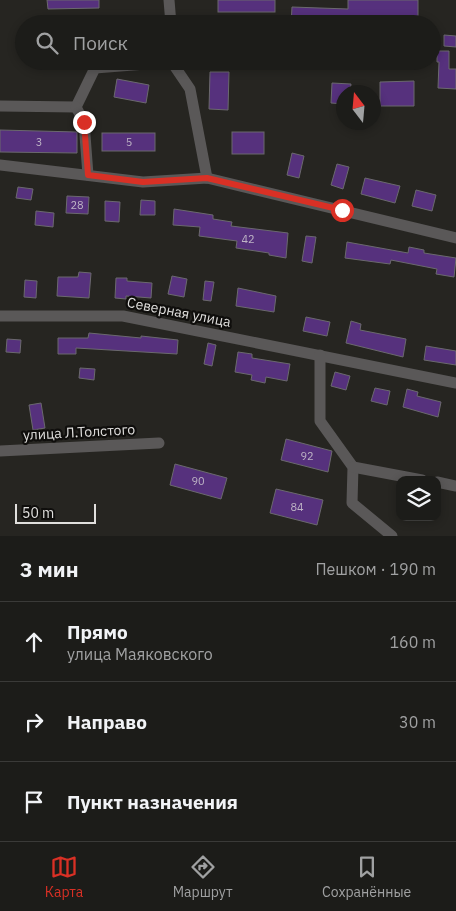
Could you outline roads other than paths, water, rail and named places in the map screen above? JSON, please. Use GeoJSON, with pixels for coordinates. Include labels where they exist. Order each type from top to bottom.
{"type":"FeatureCollection","features":[{"type":"Feature","properties":{"kind":"street"},"geometry":{"type":"LineString","coordinates":[[169,0],[170,15]]}},
{"type":"Feature","properties":{"kind":"street"},"geometry":{"type":"LineString","coordinates":[[76,107],[94,70]]}},
{"type":"Feature","properties":{"kind":"street"},"geometry":{"type":"LineString","coordinates":[[177,70],[190,89],[207,178]]}},
{"type":"Feature","properties":{"kind":"street"},"geometry":{"type":"LineString","coordinates":[[0,106],[76,107]]}},
{"type":"Feature","properties":{"kind":"street"},"geometry":{"type":"LineString","coordinates":[[76,107],[84,122],[88,175]]}},
{"type":"Feature","properties":{"kind":"street"},"geometry":{"type":"LineString","coordinates":[[0,165],[143,182],[207,178],[456,238]]}},
{"type":"Feature","properties":{"kind":"street","name":"Северная улица"},"geometry":{"type":"LineString","coordinates":[[0,316],[123,316],[456,383]]}},
{"type":"Feature","properties":{"kind":"street"},"geometry":{"type":"LineString","coordinates":[[320,355],[320,421],[353,467],[352,503],[392,536]]}},
{"type":"Feature","properties":{"kind":"street","name":"улица Л.Толстого"},"geometry":{"type":"LineString","coordinates":[[0,451],[159,443]]}},
{"type":"Feature","properties":{"kind":"street"},"geometry":{"type":"LineString","coordinates":[[353,467],[401,476]]}},
{"type":"Feature","properties":{"kind":"street"},"geometry":{"type":"LineString","coordinates":[[441,483],[456,486]]}}]}
